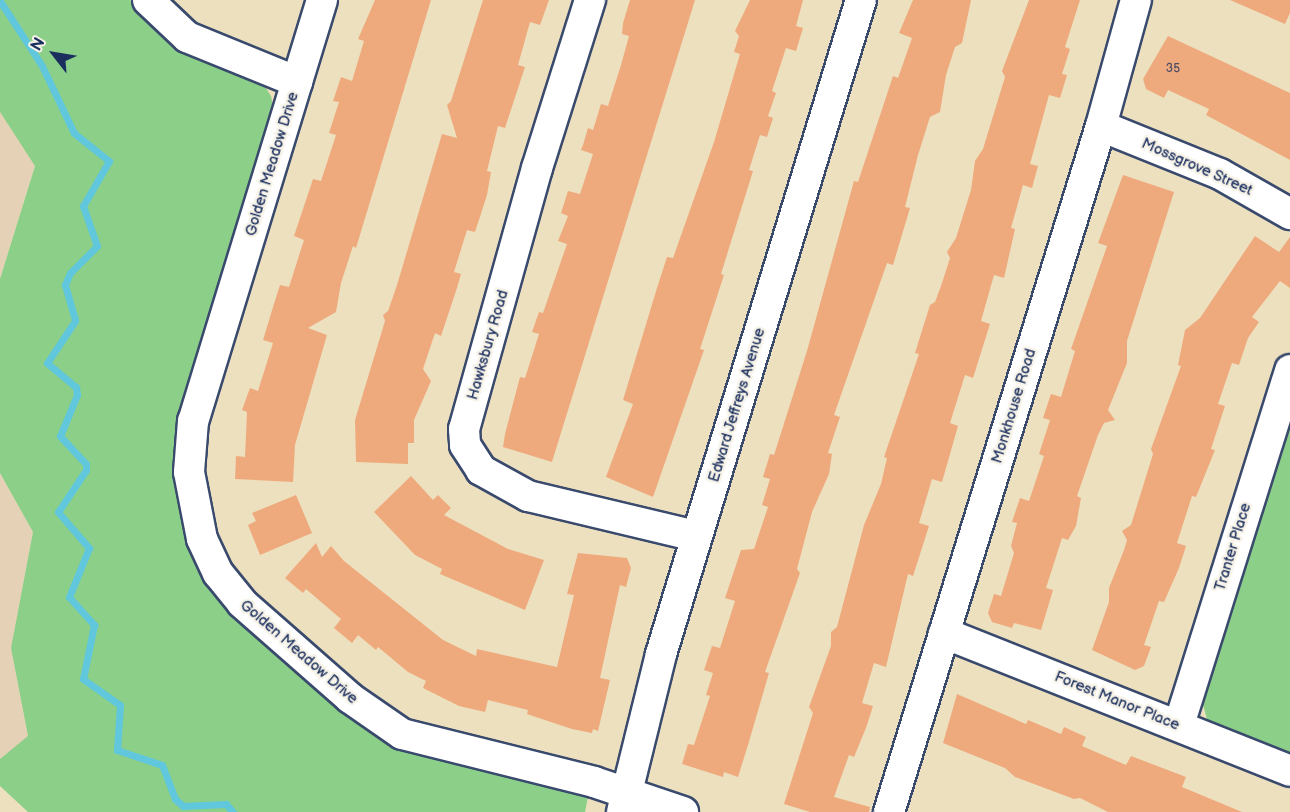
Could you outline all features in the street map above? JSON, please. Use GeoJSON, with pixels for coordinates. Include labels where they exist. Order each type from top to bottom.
{"type":"FeatureCollection","features":[{"type":"Feature","properties":{"kind":"street"},"geometry":{"type":"LineString","coordinates":[[148,0],[187,37],[297,82]]}},
{"type":"Feature","properties":{"kind":"street","name":"Golden Meadow Drive"},"geometry":{"type":"LineString","coordinates":[[322,0],[194,421],[189,472],[202,539],[218,573],[242,603],[350,698],[402,734],[624,802],[683,812]]}},
{"type":"Feature","properties":{"kind":"street","name":"Hawksbury Road"},"geometry":{"type":"LineString","coordinates":[[590,0],[537,168],[464,429],[465,445],[482,470],[528,496],[696,537]]}},
{"type":"Feature","properties":{"kind":"street","name":"Edward Jeffreys Avenue"},"geometry":{"type":"LineString","coordinates":[[624,802],[661,654],[861,0]]}},
{"type":"Feature","properties":{"kind":"street","name":"Monkhouse Road"},"geometry":{"type":"LineString","coordinates":[[889,812],[1101,126],[1136,0]]}},
{"type":"Feature","properties":{"kind":"street","name":"Mossgrove Street"},"geometry":{"type":"LineString","coordinates":[[1101,126],[1220,174],[1290,214]]}},
{"type":"Feature","properties":{"kind":"street","name":"Tranter Place"},"geometry":{"type":"LineString","coordinates":[[1179,725],[1290,370]]}},
{"type":"Feature","properties":{"kind":"street","name":"Forest Manor Place"},"geometry":{"type":"LineString","coordinates":[[944,633],[1290,771]]}},
{"type":"Feature","properties":{"kind":"shaded area"},"geometry":{"type":"Polygon","coordinates":[[[0,112],[35,165],[0,279],[0,112]]]}},
{"type":"Feature","properties":{"kind":"shaded area"},"geometry":{"type":"Polygon","coordinates":[[[0,473],[33,532],[11,648],[28,737],[0,759],[0,473]]]}},
{"type":"Feature","properties":{"kind":"green space"},"geometry":{"type":"Polygon","coordinates":[[[0,0],[130,0],[170,42],[266,88],[271,96],[273,106],[178,426],[175,473],[185,529],[194,557],[235,616],[346,713],[399,746],[426,757],[579,793],[588,797],[585,812],[28,812],[0,786],[0,759],[28,736],[11,648],[33,532],[0,473],[0,279],[35,166],[0,112],[0,0]]]}},
{"type":"Feature","properties":{"kind":"green space"},"geometry":{"type":"Polygon","coordinates":[[[1290,411],[1290,755],[1216,726],[1207,719],[1202,701],[1290,411]]]}},
{"type":"Feature","properties":{"kind":"building"},"geometry":{"type":"Polygon","coordinates":[[[375,0],[431,0],[356,248],[353,246],[341,283],[336,312],[308,328],[327,335],[295,445],[293,482],[235,479],[236,456],[245,457],[247,412],[242,410],[250,388],[258,391],[273,343],[263,340],[273,307],[280,285],[289,287],[304,240],[294,236],[313,179],[321,181],[336,135],[329,133],[339,102],[333,101],[341,77],[352,81],[364,41],[358,39],[375,0]]]}},
{"type":"Feature","properties":{"kind":"building"},"geometry":{"type":"Polygon","coordinates":[[[483,0],[549,0],[540,25],[530,22],[518,65],[525,67],[505,128],[498,126],[487,171],[491,172],[487,195],[475,232],[467,230],[454,272],[461,274],[457,288],[441,336],[435,333],[423,369],[431,381],[414,420],[414,443],[408,443],[408,464],[356,462],[355,420],[385,321],[383,315],[388,311],[397,285],[442,134],[457,138],[447,105],[451,101],[483,0]]]}},
{"type":"Feature","properties":{"kind":"building"},"geometry":{"type":"Polygon","coordinates":[[[630,0],[695,0],[552,462],[503,447],[505,434],[520,377],[525,378],[539,334],[532,332],[539,312],[543,313],[567,244],[558,241],[568,216],[561,213],[568,191],[580,194],[593,154],[581,150],[588,128],[593,130],[601,104],[608,106],[621,65],[629,36],[622,34],[630,0]]]}},
{"type":"Feature","properties":{"kind":"building"},"geometry":{"type":"Polygon","coordinates":[[[750,0],[803,0],[796,26],[803,28],[796,51],[786,48],[772,91],[776,93],[768,116],[773,118],[767,137],[760,135],[749,170],[753,171],[721,274],[724,275],[700,349],[704,350],[653,497],[606,477],[633,404],[623,400],[657,288],[667,257],[673,258],[714,142],[740,54],[734,52],[739,36],[735,31],[750,0]]]}},
{"type":"Feature","properties":{"kind":"building"},"geometry":{"type":"Polygon","coordinates":[[[913,0],[971,0],[962,43],[955,47],[946,75],[940,112],[930,117],[918,155],[905,207],[910,208],[893,265],[887,263],[834,415],[840,417],[828,453],[832,454],[829,474],[812,512],[797,569],[800,573],[765,672],[769,673],[738,777],[724,772],[723,777],[682,764],[688,744],[694,745],[710,696],[706,695],[713,673],[704,670],[712,646],[720,648],[735,601],[725,598],[741,550],[754,549],[768,507],[762,505],[770,479],[763,477],[770,454],[774,455],[807,351],[854,181],[858,182],[893,76],[898,78],[912,38],[899,33],[913,0]]]}},
{"type":"Feature","properties":{"kind":"building"},"geometry":{"type":"Polygon","coordinates":[[[1029,0],[1080,0],[1065,47],[1070,49],[1062,74],[1067,75],[1060,98],[1049,95],[1030,164],[1038,166],[1032,188],[1023,185],[1011,228],[1015,229],[1004,278],[994,275],[981,321],[990,324],[973,378],[965,375],[950,423],[958,426],[942,482],[932,479],[919,523],[929,526],[913,576],[908,574],[886,667],[874,663],[862,703],[873,706],[854,757],[849,755],[834,797],[870,807],[869,812],[810,812],[784,804],[813,713],[809,707],[831,646],[831,632],[837,627],[864,525],[881,484],[887,458],[884,457],[919,354],[915,353],[930,305],[935,302],[941,286],[950,258],[947,252],[956,238],[971,190],[975,161],[983,149],[1005,77],[1002,71],[1029,0]]]}},
{"type":"Feature","properties":{"kind":"building"},"geometry":{"type":"Polygon","coordinates":[[[1230,0],[1290,0],[1290,13],[1285,24],[1230,0]]]}},
{"type":"Feature","properties":{"kind":"building"},"geometry":{"type":"Polygon","coordinates":[[[1168,36],[1290,93],[1290,160],[1206,115],[1209,109],[1168,90],[1164,98],[1146,89],[1143,79],[1168,36]]]}},
{"type":"Feature","properties":{"kind":"building"},"geometry":{"type":"Polygon","coordinates":[[[1123,175],[1174,192],[1127,341],[1127,363],[1108,410],[1115,420],[1104,423],[1098,435],[1077,496],[1081,498],[1076,526],[1068,540],[1062,538],[1046,588],[1053,590],[1041,630],[1014,623],[1012,628],[992,622],[988,613],[994,594],[1001,596],[1014,553],[1011,546],[1017,523],[1012,522],[1020,498],[1029,501],[1044,456],[1039,454],[1050,420],[1043,418],[1051,394],[1061,397],[1075,351],[1071,349],[1107,246],[1098,243],[1123,175]]]}},
{"type":"Feature","properties":{"kind":"building"},"geometry":{"type":"Polygon","coordinates":[[[1255,236],[1279,252],[1290,237],[1290,288],[1280,281],[1252,317],[1259,322],[1248,338],[1239,365],[1232,363],[1218,404],[1225,406],[1211,449],[1215,450],[1196,497],[1192,496],[1177,543],[1186,546],[1164,602],[1159,601],[1144,645],[1151,647],[1144,666],[1135,670],[1092,650],[1109,602],[1109,588],[1127,540],[1122,531],[1131,525],[1153,454],[1151,449],[1181,366],[1178,365],[1185,330],[1200,318],[1255,236]]]}},
{"type":"Feature","properties":{"kind":"building"},"geometry":{"type":"Polygon","coordinates":[[[411,476],[433,500],[438,495],[451,508],[444,515],[508,549],[544,560],[525,610],[440,574],[442,569],[415,555],[374,512],[411,476]]]}},
{"type":"Feature","properties":{"kind":"building"},"geometry":{"type":"Polygon","coordinates":[[[296,495],[312,533],[260,555],[248,525],[256,521],[252,513],[296,495]]]}},
{"type":"Feature","properties":{"kind":"building"},"geometry":{"type":"Polygon","coordinates":[[[316,543],[322,557],[331,546],[344,561],[443,640],[476,656],[477,649],[557,667],[574,595],[567,594],[578,553],[627,558],[631,568],[626,587],[620,585],[600,678],[610,680],[598,731],[593,729],[592,733],[572,729],[527,714],[528,710],[488,700],[485,712],[459,706],[423,688],[426,681],[408,672],[378,647],[376,650],[358,635],[352,643],[334,628],[341,619],[306,589],[303,593],[285,578],[316,543]]]}},
{"type":"Feature","properties":{"kind":"building"},"geometry":{"type":"Polygon","coordinates":[[[957,694],[1026,724],[1028,720],[1061,734],[1064,727],[1086,737],[1082,746],[1126,765],[1131,756],[1186,777],[1182,787],[1242,812],[1108,812],[1080,798],[1074,799],[1015,777],[1005,768],[943,743],[957,694]]]}},
{"type":"Feature","properties":{"kind":"waterway"},"geometry":{"type":"LineString","coordinates":[[0,1],[42,66],[74,133],[109,161],[83,206],[97,246],[70,273],[65,285],[75,321],[47,363],[76,387],[77,395],[60,436],[86,464],[86,470],[58,512],[89,548],[69,597],[94,625],[83,679],[120,705],[117,750],[162,765],[175,799],[183,806],[226,804],[233,812]]}}]}
